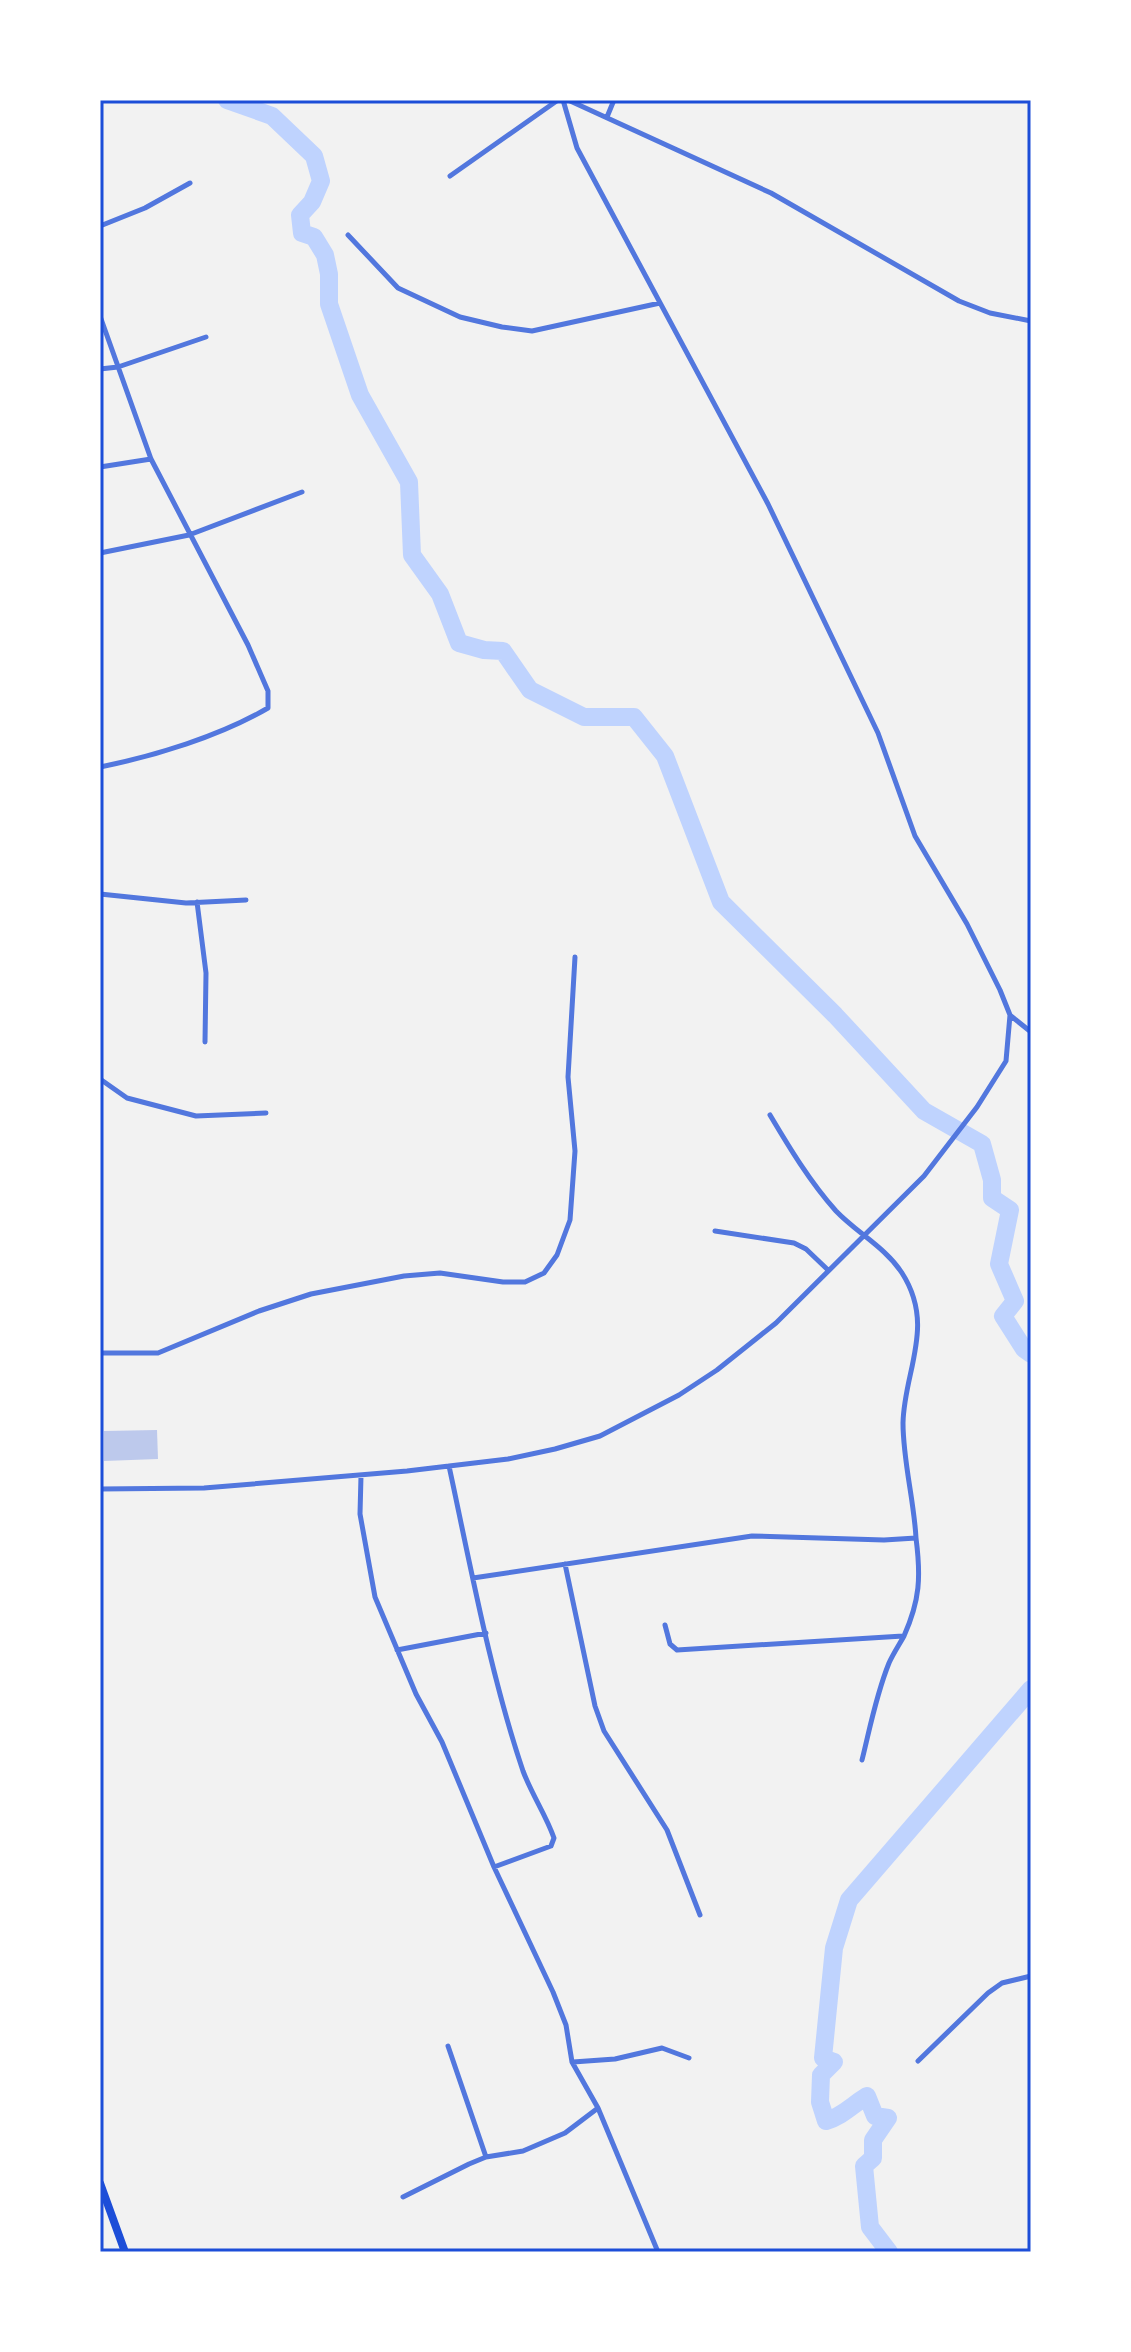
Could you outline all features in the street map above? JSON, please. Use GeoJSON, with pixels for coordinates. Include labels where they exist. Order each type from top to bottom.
{"type":"FeatureCollection","features":[{"type":"Feature","properties":{"kind":"main road"},"geometry":{"type":"LineString","coordinates":[[100,2183],[125,2252]]}},
{"type":"Feature","properties":{"kind":"street"},"geometry":{"type":"LineString","coordinates":[[563,100],[607,117],[771,193],[959,301],[990,313],[1031,321]]}},
{"type":"Feature","properties":{"kind":"street"},"geometry":{"type":"LineString","coordinates":[[450,176],[563,100]]}},
{"type":"Feature","properties":{"kind":"street"},"geometry":{"type":"LineString","coordinates":[[563,100],[577,148],[768,504],[836,641],[878,733],[915,836],[967,924],[1010,1015],[1031,1032]]}},
{"type":"Feature","properties":{"kind":"street"},"geometry":{"type":"LineString","coordinates":[[607,117],[614,100]]}},
{"type":"Feature","properties":{"kind":"street"},"geometry":{"type":"LineString","coordinates":[[100,226],[145,208],[190,183]]}},
{"type":"Feature","properties":{"kind":"street"},"geometry":{"type":"LineString","coordinates":[[348,235],[398,288],[460,317],[502,327],[532,331],[660,303]]}},
{"type":"Feature","properties":{"kind":"street"},"geometry":{"type":"LineString","coordinates":[[100,316],[151,459],[248,645],[268,691],[268,708],[254,716],[177,746],[100,767]]}},
{"type":"Feature","properties":{"kind":"street"},"geometry":{"type":"LineString","coordinates":[[100,369],[118,367],[206,337]]}},
{"type":"Feature","properties":{"kind":"street"},"geometry":{"type":"LineString","coordinates":[[100,467],[151,459]]}},
{"type":"Feature","properties":{"kind":"street"},"geometry":{"type":"LineString","coordinates":[[100,553],[189,535],[302,492]]}},
{"type":"Feature","properties":{"kind":"street"},"geometry":{"type":"LineString","coordinates":[[100,894],[197,902],[246,900]]}},
{"type":"Feature","properties":{"kind":"street"},"geometry":{"type":"LineString","coordinates":[[197,902],[206,973],[205,1042]]}},
{"type":"Feature","properties":{"kind":"street"},"geometry":{"type":"LineString","coordinates":[[100,1353],[158,1353],[259,1311],[311,1294],[404,1276],[440,1273],[525,1282],[544,1273],[557,1255],[570,1220],[575,1151],[568,1077],[575,957]]}},
{"type":"Feature","properties":{"kind":"street"},"geometry":{"type":"LineString","coordinates":[[100,1489],[204,1488],[361,1476],[508,1459],[600,1436],[640,1416],[717,1370],[776,1323],[924,1176],[995,1081],[1006,1061],[1010,1015]]}},
{"type":"Feature","properties":{"kind":"street"},"geometry":{"type":"LineString","coordinates":[[100,1079],[127,1098],[196,1116],[266,1113]]}},
{"type":"Feature","properties":{"kind":"street"},"geometry":{"type":"LineString","coordinates":[[770,1115],[837,1212],[889,1255],[904,1276],[913,1300],[918,1328],[915,1364],[903,1422],[921,1574],[914,1608],[890,1661],[875,1706],[862,1760]]}},
{"type":"Feature","properties":{"kind":"street"},"geometry":{"type":"LineString","coordinates":[[715,1231],[794,1243],[806,1249],[828,1270]]}},
{"type":"Feature","properties":{"kind":"street"},"geometry":{"type":"LineString","coordinates":[[449,1466],[486,1633],[524,1773],[554,1838],[551,1846],[494,1867]]}},
{"type":"Feature","properties":{"kind":"street"},"geometry":{"type":"LineString","coordinates":[[361,1476],[360,1514],[375,1597],[442,1742],[494,1867],[553,1992],[566,2025],[572,2062],[598,2108],[658,2252]]}},
{"type":"Feature","properties":{"kind":"street"},"geometry":{"type":"LineString","coordinates":[[473,1578],[752,1536],[916,1538]]}},
{"type":"Feature","properties":{"kind":"street"},"geometry":{"type":"LineString","coordinates":[[565,1564],[595,1706],[604,1731],[667,1830],[700,1915]]}},
{"type":"Feature","properties":{"kind":"street"},"geometry":{"type":"LineString","coordinates":[[665,1625],[670,1644],[677,1650],[903,1636]]}},
{"type":"Feature","properties":{"kind":"street"},"geometry":{"type":"LineString","coordinates":[[397,1650],[486,1633]]}},
{"type":"Feature","properties":{"kind":"street"},"geometry":{"type":"LineString","coordinates":[[918,2061],[988,1993],[1002,1983],[1031,1976]]}},
{"type":"Feature","properties":{"kind":"street"},"geometry":{"type":"LineString","coordinates":[[448,2046],[486,2157]]}},
{"type":"Feature","properties":{"kind":"street"},"geometry":{"type":"LineString","coordinates":[[572,2062],[615,2059],[662,2048],[689,2058]]}},
{"type":"Feature","properties":{"kind":"street"},"geometry":{"type":"LineString","coordinates":[[403,2197],[486,2157],[523,2151],[565,2133],[598,2108]]}},
{"type":"Feature","properties":{"kind":"building"},"geometry":{"type":"Polygon","coordinates":[[[157,1430],[158,1459],[104,1461],[104,1431],[157,1430]]]}},
{"type":"Feature","properties":{"kind":"waterway"},"geometry":{"type":"LineString","coordinates":[[227,100],[272,116],[314,156],[321,181],[312,202],[300,215],[302,233],[314,237],[325,255],[329,274],[329,304],[360,395],[409,482],[412,555],[440,594],[459,643],[484,650],[503,651],[530,690],[584,717],[634,717],[665,756],[721,902],[835,1015],[924,1111],[982,1144],[992,1180],[992,1198],[1010,1210],[999,1264],[1015,1301],[1003,1316],[1024,1349],[1031,1354]]}},
{"type":"Feature","properties":{"kind":"waterway"},"geometry":{"type":"LineString","coordinates":[[889,2252],[870,2227],[864,2166],[873,2158],[873,2140],[888,2118],[875,2116],[867,2096],[826,2121],[820,2102],[821,2075],[834,2062],[823,2058],[834,1948],[849,1900],[1031,1689]]}}]}
